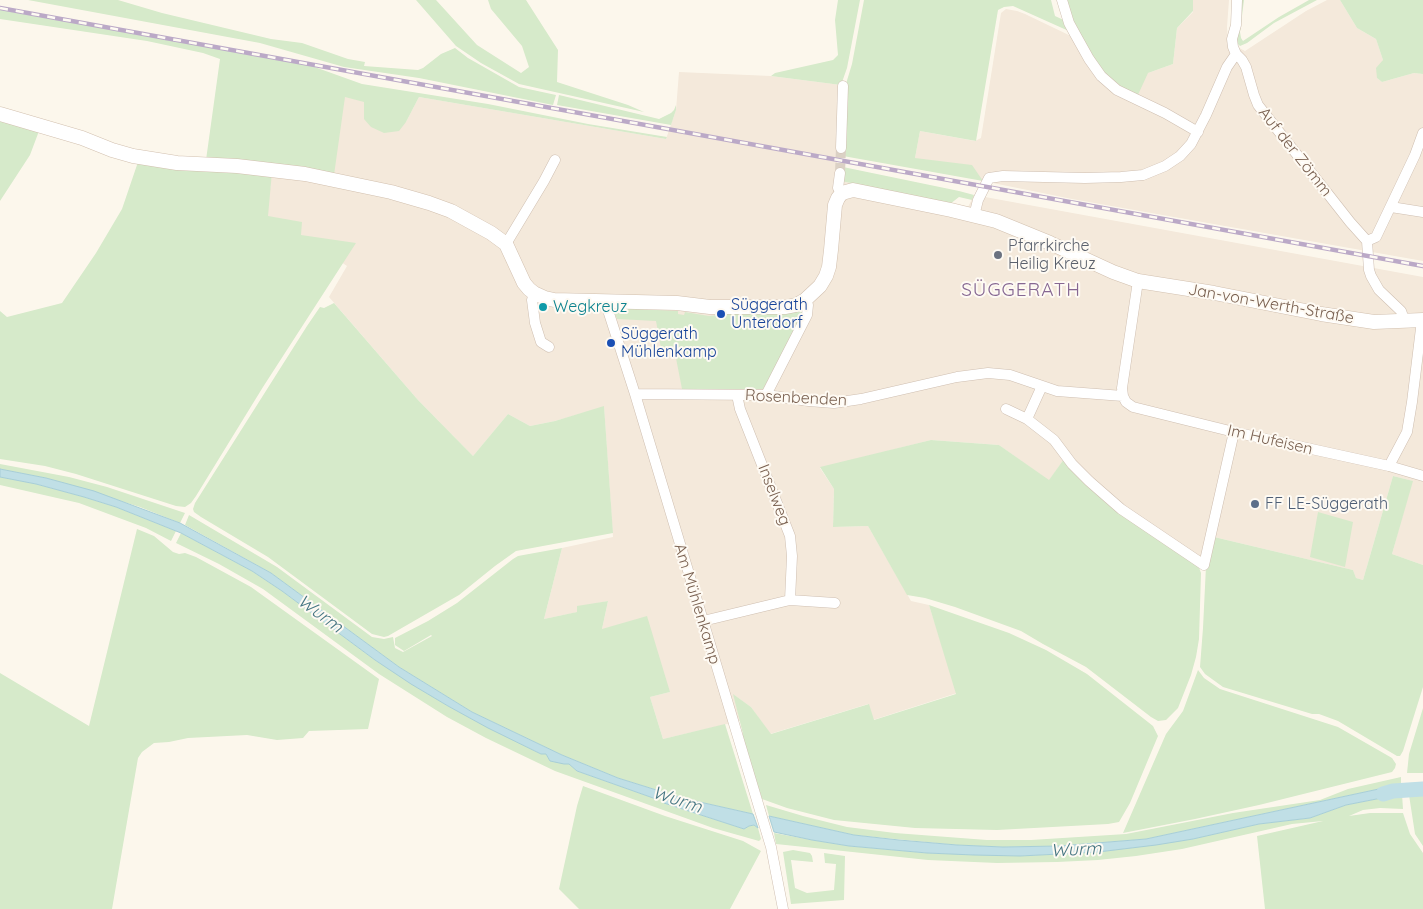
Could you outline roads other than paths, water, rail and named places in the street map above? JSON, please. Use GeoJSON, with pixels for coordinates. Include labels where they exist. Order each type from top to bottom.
{"type":"FeatureCollection","features":[{"type":"Feature","properties":{"kind":"main road"},"geometry":{"type":"LineString","coordinates":[[0,114],[82,138],[132,156],[178,163],[237,166],[305,174],[391,192],[429,203],[451,211],[491,233],[506,244],[524,283],[534,293],[554,300],[677,303],[710,307],[781,307],[796,305],[805,300],[820,286],[826,276],[829,267],[835,205],[842,193],[853,190],[974,216]]}},
{"type":"Feature","properties":{"kind":"main road","name":"Jan-von-Werth-Straße"},"geometry":{"type":"LineString","coordinates":[[974,216],[996,222],[1050,243],[1113,272],[1138,280],[1374,322],[1422,320]]}},
{"type":"Feature","properties":{"kind":"street"},"geometry":{"type":"LineString","coordinates":[[1062,0],[1069,23],[1088,59],[1101,76],[1117,90],[1165,113],[1198,132]]}},
{"type":"Feature","properties":{"kind":"street"},"geometry":{"type":"LineString","coordinates":[[974,216],[978,200],[989,178],[1003,176],[1086,178],[1143,175],[1165,166],[1180,156],[1191,144],[1198,132],[1227,67],[1236,54],[1232,39],[1236,25],[1237,0]]}},
{"type":"Feature","properties":{"kind":"street","name":"Auf der Zömm"},"geometry":{"type":"LineString","coordinates":[[1236,54],[1246,67],[1258,105],[1367,241]]}},
{"type":"Feature","properties":{"kind":"street"},"geometry":{"type":"LineString","coordinates":[[841,148],[843,86]]}},
{"type":"Feature","properties":{"kind":"street"},"geometry":{"type":"LineString","coordinates":[[1405,322],[1401,311],[1379,290],[1371,276],[1367,241],[1376,237],[1416,155],[1423,133]]}},
{"type":"Feature","properties":{"kind":"street"},"geometry":{"type":"LineString","coordinates":[[506,244],[555,160]]}},
{"type":"Feature","properties":{"kind":"street"},"geometry":{"type":"LineString","coordinates":[[840,173],[838,188],[842,193]]}},
{"type":"Feature","properties":{"kind":"street"},"geometry":{"type":"LineString","coordinates":[[1391,207],[1423,212]]}},
{"type":"Feature","properties":{"kind":"street"},"geometry":{"type":"LineString","coordinates":[[1123,396],[1122,388],[1138,280]]}},
{"type":"Feature","properties":{"kind":"street"},"geometry":{"type":"LineString","coordinates":[[534,293],[532,300],[535,323],[541,342],[549,347]]}},
{"type":"Feature","properties":{"kind":"street"},"geometry":{"type":"LineString","coordinates":[[766,395],[807,315],[808,305],[805,300]]}},
{"type":"Feature","properties":{"kind":"street","name":"Am Mühlenkamp"},"geometry":{"type":"LineString","coordinates":[[605,301],[635,394],[771,847],[783,909]]}},
{"type":"Feature","properties":{"kind":"street"},"geometry":{"type":"LineString","coordinates":[[1389,466],[1407,432],[1422,320]]}},
{"type":"Feature","properties":{"kind":"street","name":"Rosenbenden"},"geometry":{"type":"LineString","coordinates":[[635,394],[766,395],[834,403],[861,399],[956,377],[988,374],[1010,375],[1057,392],[1123,396]]}},
{"type":"Feature","properties":{"kind":"street"},"geometry":{"type":"LineString","coordinates":[[1027,420],[1042,386]]}},
{"type":"Feature","properties":{"kind":"street","name":"Inselweg"},"geometry":{"type":"LineString","coordinates":[[737,395],[744,418],[790,536],[792,556],[790,600]]}},
{"type":"Feature","properties":{"kind":"street","name":"Im Hufeisen"},"geometry":{"type":"LineString","coordinates":[[1123,396],[1126,402],[1133,408],[1389,466],[1423,476]]}},
{"type":"Feature","properties":{"kind":"street"},"geometry":{"type":"LineString","coordinates":[[1006,409],[1027,420],[1054,440],[1072,464],[1121,510],[1204,565],[1234,432]]}},
{"type":"Feature","properties":{"kind":"street"},"geometry":{"type":"LineString","coordinates":[[703,621],[790,600],[835,603]]}},
{"type":"Feature","properties":{"kind":"water"},"geometry":{"type":"Polygon","coordinates":[[[0,469],[46,478],[94,491],[180,523],[271,573],[399,667],[472,712],[562,755],[618,778],[682,798],[753,814],[758,828],[754,825],[744,829],[664,803],[660,797],[656,799],[577,771],[569,764],[550,761],[546,754],[541,754],[488,728],[411,684],[252,571],[181,533],[116,507],[84,497],[36,484],[0,477],[0,469]]]}},
{"type":"Feature","properties":{"kind":"water"},"geometry":{"type":"Polygon","coordinates":[[[1401,786],[1402,794],[1346,805],[1310,818],[1259,824],[1193,839],[1156,845],[1098,852],[1020,856],[927,853],[849,846],[774,832],[769,816],[854,835],[899,840],[1003,847],[1059,846],[1146,839],[1388,787],[1401,786]]]}},
{"type":"Feature","properties":{"kind":"waterway","name":"Wurm"},"geometry":{"type":"LineString","coordinates":[[1383,794],[1393,791],[1423,789]]}},
{"type":"Feature","properties":{"kind":"tunnel"},"geometry":{"type":"LineString","coordinates":[[840,173],[841,148]]}},
{"type":"Feature","properties":{"kind":"railway"},"geometry":{"type":"LineString","coordinates":[[0,8],[1423,266]]}},
{"type":"Feature","properties":{"kind":"place","name":"Pfarrkirche Heilig Kreuz"},"geometry":{"type":"Point","coordinates":[998,255]}},
{"type":"Feature","properties":{"kind":"place","name":"Wegkreuz"},"geometry":{"type":"Point","coordinates":[543,307]}},
{"type":"Feature","properties":{"kind":"place","name":"Süggerath Unterdorf"},"geometry":{"type":"Point","coordinates":[721,314]}},
{"type":"Feature","properties":{"kind":"place","name":"Süggerath Mühlenkamp"},"geometry":{"type":"Point","coordinates":[611,343]}},
{"type":"Feature","properties":{"kind":"place","name":"FF LE-Süggerath"},"geometry":{"type":"Point","coordinates":[1255,504]}},
{"type":"Feature","properties":{"kind":"district","name":"SÜGGERATH"},"geometry":{"type":"Point","coordinates":[1021,290]}}]}
